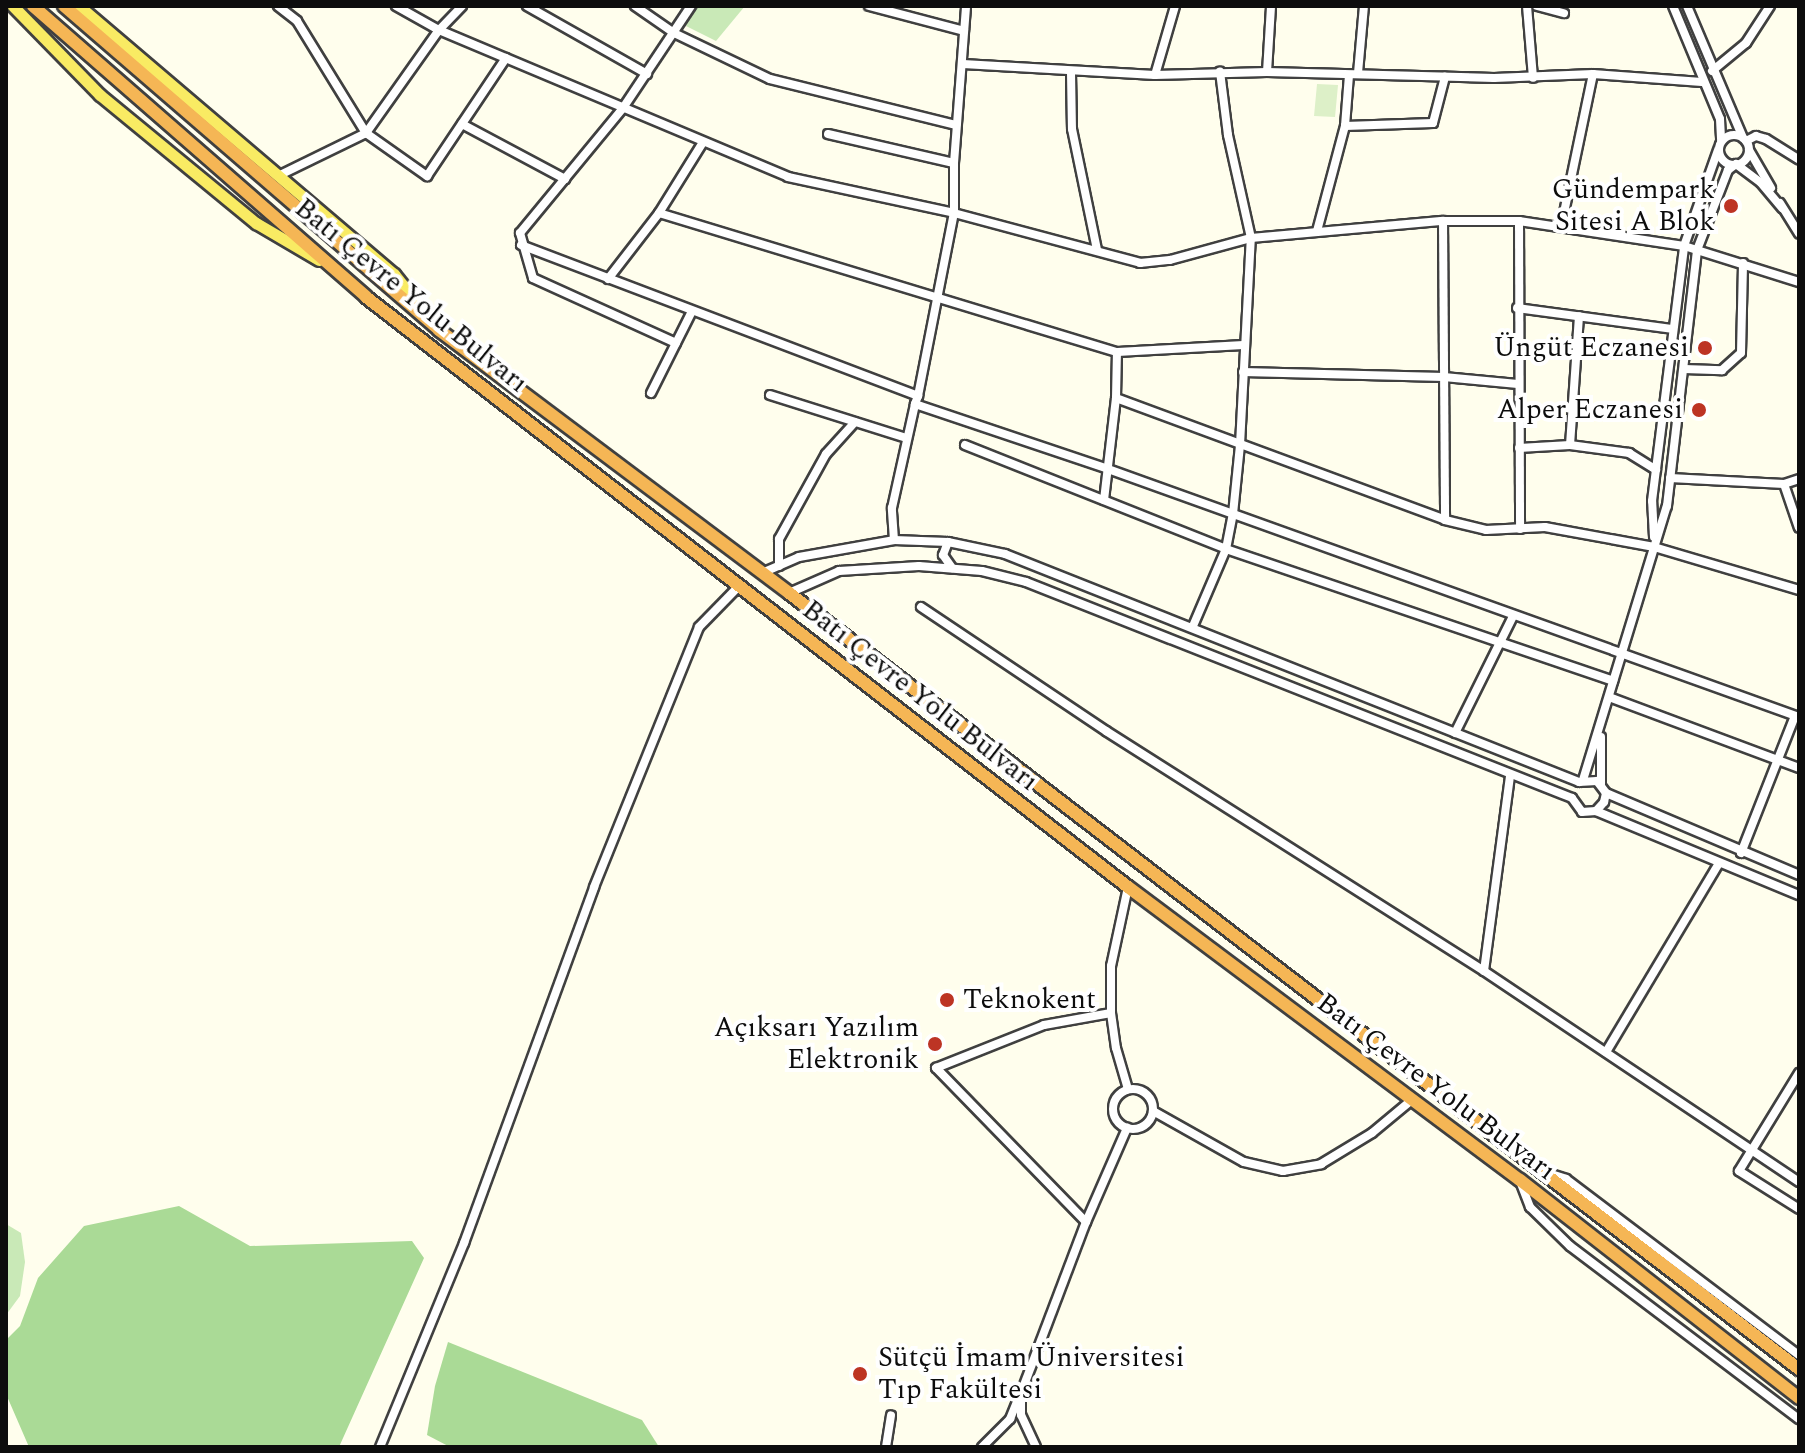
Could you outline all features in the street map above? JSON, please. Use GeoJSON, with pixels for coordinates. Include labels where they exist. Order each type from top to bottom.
{"type":"FeatureCollection","features":[{"type":"Feature","properties":{"kind":"highway","name":"Batı Çevre Yolu Bulvarı"},"geometry":{"type":"LineString","coordinates":[[33,6],[366,297],[1128,887],[1520,1180],[1799,1398]]}},
{"type":"Feature","properties":{"kind":"highway","name":"Batı Çevre Yolu Bulvarı"},"geometry":{"type":"LineString","coordinates":[[64,6],[439,330],[789,593],[1799,1369]]}},
{"type":"Feature","properties":{"kind":"main road"},"geometry":{"type":"LineString","coordinates":[[13,6],[100,95],[256,223],[345,276]]}},
{"type":"Feature","properties":{"kind":"main road"},"geometry":{"type":"LineString","coordinates":[[79,6],[394,274],[439,330]]}},
{"type":"Feature","properties":{"kind":"street"},"geometry":{"type":"LineString","coordinates":[[278,6],[297,21],[366,133],[427,176],[506,58]]}},
{"type":"Feature","properties":{"kind":"street"},"geometry":{"type":"LineString","coordinates":[[396,6],[439,30],[702,144],[788,177],[954,213],[1140,263],[1170,260],[1251,238],[1443,221],[1519,221],[1684,246],[1799,282]]}},
{"type":"Feature","properties":{"kind":"street"},"geometry":{"type":"LineString","coordinates":[[280,175],[366,133],[439,30],[462,6]]}},
{"type":"Feature","properties":{"kind":"street"},"geometry":{"type":"LineString","coordinates":[[527,6],[647,74]]}},
{"type":"Feature","properties":{"kind":"street"},"geometry":{"type":"LineString","coordinates":[[635,6],[674,33],[770,79],[956,125]]}},
{"type":"Feature","properties":{"kind":"street"},"geometry":{"type":"LineString","coordinates":[[869,6],[964,31]]}},
{"type":"Feature","properties":{"kind":"street"},"geometry":{"type":"LineString","coordinates":[[894,540],[892,508],[939,299],[954,213],[956,125],[966,6]]}},
{"type":"Feature","properties":{"kind":"street"},"geometry":{"type":"LineString","coordinates":[[1155,75],[1175,6]]}},
{"type":"Feature","properties":{"kind":"street"},"geometry":{"type":"LineString","coordinates":[[1267,72],[1271,6]]}},
{"type":"Feature","properties":{"kind":"street"},"geometry":{"type":"LineString","coordinates":[[1317,231],[1345,126],[1364,6]]}},
{"type":"Feature","properties":{"kind":"street"},"geometry":{"type":"LineString","coordinates":[[1527,6],[1533,78]]}},
{"type":"Feature","properties":{"kind":"street"},"geometry":{"type":"LineString","coordinates":[[1537,6],[1564,13]]}},
{"type":"Feature","properties":{"kind":"street"},"geometry":{"type":"LineString","coordinates":[[1673,6],[1702,82],[1720,119],[1720,146],[1726,163],[1736,164],[1761,183],[1782,208]]}},
{"type":"Feature","properties":{"kind":"street"},"geometry":{"type":"LineString","coordinates":[[1687,6],[1712,71],[1746,143],[1799,233]]}},
{"type":"Feature","properties":{"kind":"street"},"geometry":{"type":"LineString","coordinates":[[1712,71],[1746,43],[1770,6]]}},
{"type":"Feature","properties":{"kind":"street"},"geometry":{"type":"LineString","coordinates":[[676,343],[533,278],[520,233],[623,108],[688,7]]}},
{"type":"Feature","properties":{"kind":"street"},"geometry":{"type":"LineString","coordinates":[[963,64],[1071,73],[1155,75],[1267,72],[1533,78],[1593,74],[1702,82]]}},
{"type":"Feature","properties":{"kind":"street"},"geometry":{"type":"LineString","coordinates":[[1193,626],[1226,549],[1233,514],[1240,445],[1251,238],[1228,135],[1220,72]]}},
{"type":"Feature","properties":{"kind":"street"},"geometry":{"type":"LineString","coordinates":[[1071,73],[1072,129],[1097,250]]}},
{"type":"Feature","properties":{"kind":"street"},"geometry":{"type":"LineString","coordinates":[[1561,227],[1593,74]]}},
{"type":"Feature","properties":{"kind":"street"},"geometry":{"type":"LineString","coordinates":[[1345,126],[1433,123],[1445,77]]}},
{"type":"Feature","properties":{"kind":"street"},"geometry":{"type":"LineString","coordinates":[[462,124],[565,179]]}},
{"type":"Feature","properties":{"kind":"street"},"geometry":{"type":"LineString","coordinates":[[828,134],[954,163]]}},
{"type":"Feature","properties":{"kind":"street"},"geometry":{"type":"LineString","coordinates":[[1654,547],[1652,501],[1684,246],[1720,146],[1729,135],[1746,143]]}},
{"type":"Feature","properties":{"kind":"street"},"geometry":{"type":"LineString","coordinates":[[1746,143],[1756,136],[1766,139],[1799,160]]}},
{"type":"Feature","properties":{"kind":"street"},"geometry":{"type":"LineString","coordinates":[[1572,798],[1601,728],[1620,654],[1654,547],[1670,478],[1697,250],[1728,170],[1745,159],[1746,143]]}},
{"type":"Feature","properties":{"kind":"street"},"geometry":{"type":"LineString","coordinates":[[608,279],[659,213],[702,144]]}},
{"type":"Feature","properties":{"kind":"street"},"geometry":{"type":"LineString","coordinates":[[659,213],[1117,352],[1244,345]]}},
{"type":"Feature","properties":{"kind":"street"},"geometry":{"type":"LineString","coordinates":[[1443,221],[1445,520]]}},
{"type":"Feature","properties":{"kind":"street"},"geometry":{"type":"LineString","coordinates":[[1519,221],[1520,529]]}},
{"type":"Feature","properties":{"kind":"street"},"geometry":{"type":"LineString","coordinates":[[521,245],[917,400],[1797,716],[1776,759],[1741,853]]}},
{"type":"Feature","properties":{"kind":"street"},"geometry":{"type":"LineString","coordinates":[[1684,369],[1722,370],[1741,353],[1743,263]]}},
{"type":"Feature","properties":{"kind":"street"},"geometry":{"type":"LineString","coordinates":[[1517,308],[1672,329]]}},
{"type":"Feature","properties":{"kind":"street"},"geometry":{"type":"LineString","coordinates":[[651,393],[692,311]]}},
{"type":"Feature","properties":{"kind":"street"},"geometry":{"type":"LineString","coordinates":[[1570,445],[1579,316]]}},
{"type":"Feature","properties":{"kind":"street"},"geometry":{"type":"LineString","coordinates":[[1104,500],[1116,398],[1117,352]]}},
{"type":"Feature","properties":{"kind":"street"},"geometry":{"type":"LineString","coordinates":[[1243,372],[1444,377],[1518,384]]}},
{"type":"Feature","properties":{"kind":"street"},"geometry":{"type":"LineString","coordinates":[[770,395],[906,438]]}},
{"type":"Feature","properties":{"kind":"street"},"geometry":{"type":"LineString","coordinates":[[1116,398],[1445,520],[1486,530],[1545,527],[1654,547],[1799,590]]}},
{"type":"Feature","properties":{"kind":"street"},"geometry":{"type":"LineString","coordinates":[[779,566],[779,539],[826,454],[855,422]]}},
{"type":"Feature","properties":{"kind":"street"},"geometry":{"type":"LineString","coordinates":[[965,445],[1226,549],[1613,681]]}},
{"type":"Feature","properties":{"kind":"street"},"geometry":{"type":"LineString","coordinates":[[1519,448],[1570,445],[1629,453],[1656,470]]}},
{"type":"Feature","properties":{"kind":"street"},"geometry":{"type":"LineString","coordinates":[[1670,478],[1784,484],[1799,479]]}},
{"type":"Feature","properties":{"kind":"street"},"geometry":{"type":"LineString","coordinates":[[1784,484],[1799,528]]}},
{"type":"Feature","properties":{"kind":"street"},"geometry":{"type":"LineString","coordinates":[[762,573],[799,557],[894,540],[948,542],[1005,554],[1193,626],[1455,733],[1603,788],[1741,853],[1799,875]]}},
{"type":"Feature","properties":{"kind":"street"},"geometry":{"type":"LineString","coordinates":[[948,542],[943,555],[952,568]]}},
{"type":"Feature","properties":{"kind":"street"},"geometry":{"type":"LineString","coordinates":[[789,593],[839,571],[919,566],[982,571],[1052,591],[1510,776],[1572,798],[1582,812],[1596,811],[1799,895]]}},
{"type":"Feature","properties":{"kind":"street"},"geometry":{"type":"LineString","coordinates":[[380,1447],[453,1271],[594,887],[699,627],[739,586]]}},
{"type":"Feature","properties":{"kind":"street"},"geometry":{"type":"LineString","coordinates":[[921,607],[1106,731],[1484,971],[1751,1153],[1799,1182]]}},
{"type":"Feature","properties":{"kind":"street"},"geometry":{"type":"LineString","coordinates":[[1455,733],[1513,616]]}},
{"type":"Feature","properties":{"kind":"street"},"geometry":{"type":"LineString","coordinates":[[1609,697],[1799,768]]}},
{"type":"Feature","properties":{"kind":"street"},"geometry":{"type":"LineString","coordinates":[[1596,811],[1604,802],[1601,728]]}},
{"type":"Feature","properties":{"kind":"street"},"geometry":{"type":"LineString","coordinates":[[1484,971],[1510,776]]}},
{"type":"Feature","properties":{"kind":"street"},"geometry":{"type":"LineString","coordinates":[[1606,1052],[1719,863]]}},
{"type":"Feature","properties":{"kind":"street"},"geometry":{"type":"LineString","coordinates":[[1128,887],[1111,966],[1111,1013],[1116,1048],[1128,1089]]}},
{"type":"Feature","properties":{"kind":"street"},"geometry":{"type":"LineString","coordinates":[[1086,1222],[936,1068],[1044,1025],[1111,1013]]}},
{"type":"Feature","properties":{"kind":"street"},"geometry":{"type":"LineString","coordinates":[[1799,1073],[1795,1090],[1739,1171],[1799,1209]]}},
{"type":"Feature","properties":{"kind":"street"},"geometry":{"type":"LineString","coordinates":[[1128,1089],[1146,1094],[1153,1111],[1244,1162],[1283,1171],[1321,1164],[1372,1133],[1413,1099]]}},
{"type":"Feature","properties":{"kind":"street"},"geometry":{"type":"LineString","coordinates":[[1128,1089],[1118,1096],[1113,1107],[1116,1120],[1127,1128],[1141,1127],[1153,1111]]}},
{"type":"Feature","properties":{"kind":"street"},"geometry":{"type":"LineString","coordinates":[[982,1447],[1010,1419],[1086,1222],[1127,1128]]}},
{"type":"Feature","properties":{"kind":"street"},"geometry":{"type":"LineString","coordinates":[[1544,1171],[1566,1179],[1799,1355]]}},
{"type":"Feature","properties":{"kind":"street"},"geometry":{"type":"LineString","coordinates":[[1520,1180],[1530,1207],[1570,1246],[1799,1419]]}},
{"type":"Feature","properties":{"kind":"street"},"geometry":{"type":"LineString","coordinates":[[1021,1393],[1021,1415],[1036,1447]]}},
{"type":"Feature","properties":{"kind":"street"},"geometry":{"type":"LineString","coordinates":[[886,1447],[891,1415]]}},
{"type":"Feature","properties":{"kind":"green space"},"geometry":{"type":"Polygon","coordinates":[[[696,6],[745,6],[716,41],[686,26],[689,13],[696,6]]]}},
{"type":"Feature","properties":{"kind":"green space"},"geometry":{"type":"Polygon","coordinates":[[[1317,84],[1338,85],[1335,117],[1314,116],[1317,84]]]}},
{"type":"Feature","properties":{"kind":"green space"},"geometry":{"type":"Polygon","coordinates":[[[179,1206],[250,1246],[412,1241],[424,1258],[339,1447],[29,1447],[6,1394],[6,1340],[20,1326],[38,1278],[84,1226],[179,1206]]]}},
{"type":"Feature","properties":{"kind":"green space"},"geometry":{"type":"Polygon","coordinates":[[[6,1224],[21,1233],[25,1262],[20,1296],[6,1315],[6,1224]]]}},
{"type":"Feature","properties":{"kind":"green space"},"geometry":{"type":"Polygon","coordinates":[[[448,1342],[642,1420],[659,1447],[450,1447],[427,1435],[435,1386],[448,1342]]]}},
{"type":"Feature","properties":{"kind":"place","name":"Gündempark Sitesi A Blok"},"geometry":{"type":"Point","coordinates":[1731,206]}},
{"type":"Feature","properties":{"kind":"place","name":"Üngüt Eczanesi"},"geometry":{"type":"Point","coordinates":[1705,348]}},
{"type":"Feature","properties":{"kind":"place","name":"Alper Eczanesi"},"geometry":{"type":"Point","coordinates":[1699,410]}},
{"type":"Feature","properties":{"kind":"place","name":"Teknokent"},"geometry":{"type":"Point","coordinates":[947,1000]}},
{"type":"Feature","properties":{"kind":"place","name":"Açıksarı Yazılım Elektronik"},"geometry":{"type":"Point","coordinates":[935,1044]}},
{"type":"Feature","properties":{"kind":"place","name":"Sütçü İmam Üniversitesi Tıp Fakültesi"},"geometry":{"type":"Point","coordinates":[860,1374]}}]}
